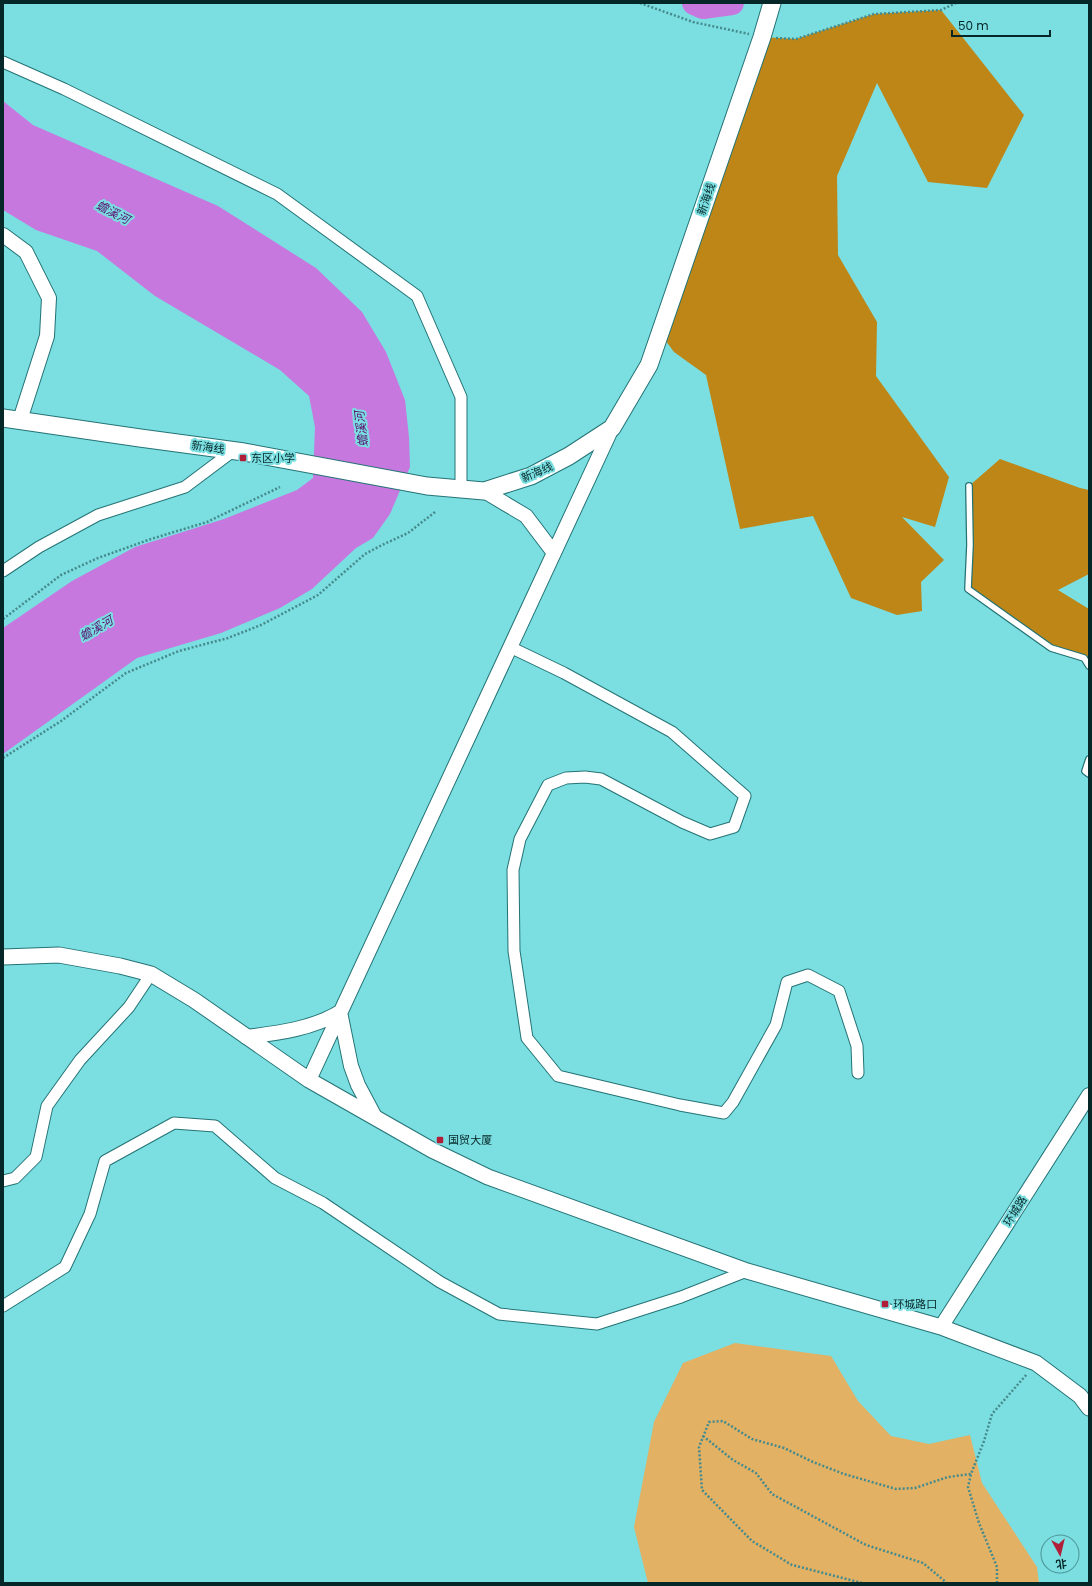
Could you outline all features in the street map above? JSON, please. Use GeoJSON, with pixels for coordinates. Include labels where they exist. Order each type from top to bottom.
{"type":"FeatureCollection","features":[{"type":"Feature","properties":{"kind":"main road","name":"新海线"},"geometry":{"type":"LineString","coordinates":[[3,418],[279,457],[427,486],[484,491],[531,476],[569,456],[612,428],[649,365],[762,37],[772,3]]}},
{"type":"Feature","properties":{"kind":"main road"},"geometry":{"type":"LineString","coordinates":[[3,957],[59,955],[120,966],[151,974],[194,1000],[309,1080],[432,1150],[488,1177],[747,1271],[941,1327],[1036,1363],[1080,1396],[1089,1408]]}},
{"type":"Feature","properties":{"kind":"street"},"geometry":{"type":"LineString","coordinates":[[3,62],[64,89],[277,194],[417,296],[461,397],[461,489]]}},
{"type":"Feature","properties":{"kind":"street"},"geometry":{"type":"LineString","coordinates":[[3,235],[26,252],[49,298],[47,336],[20,420]]}},
{"type":"Feature","properties":{"kind":"street"},"geometry":{"type":"LineString","coordinates":[[309,1080],[612,428]]}},
{"type":"Feature","properties":{"kind":"street"},"geometry":{"type":"LineString","coordinates":[[3,572],[39,547],[98,515],[185,487],[233,451]]}},
{"type":"Feature","properties":{"kind":"street"},"geometry":{"type":"LineString","coordinates":[[484,491],[526,516],[554,553]]}},
{"type":"Feature","properties":{"kind":"street"},"geometry":{"type":"LineString","coordinates":[[510,647],[564,673],[672,732],[745,796],[734,827],[710,834],[682,822],[601,779],[585,777],[566,778],[548,785],[520,839],[513,870],[514,951],[527,1038],[558,1076],[680,1105],[724,1113],[733,1102],[776,1025],[787,982],[808,975],[839,991],[857,1046],[858,1073]]}},
{"type":"Feature","properties":{"kind":"street"},"geometry":{"type":"LineString","coordinates":[[3,1181],[15,1178],[36,1157],[47,1106],[80,1060],[129,1007],[151,974]]}},
{"type":"Feature","properties":{"kind":"street"},"geometry":{"type":"LineString","coordinates":[[246,1037],[280,1033],[326,1021],[340,1012]]}},
{"type":"Feature","properties":{"kind":"street"},"geometry":{"type":"LineString","coordinates":[[340,1012],[351,1066],[358,1085],[375,1117]]}},
{"type":"Feature","properties":{"kind":"street","name":"环城路"},"geometry":{"type":"LineString","coordinates":[[941,1327],[1089,1095]]}},
{"type":"Feature","properties":{"kind":"street"},"geometry":{"type":"LineString","coordinates":[[3,1306],[65,1267],[90,1214],[105,1161],[174,1123],[215,1126],[248,1157],[275,1178],[323,1203],[440,1282],[499,1314],[597,1324],[681,1297],[747,1271]]}},
{"type":"Feature","properties":{"kind":"lane"},"geometry":{"type":"LineString","coordinates":[[969,486],[968,589],[1051,648],[1084,658],[1089,666]]}},
{"type":"Feature","properties":{"kind":"lane"},"geometry":{"type":"LineString","coordinates":[[1089,759],[1084,771],[1089,774]]}},
{"type":"Feature","properties":{"kind":"path"},"geometry":{"type":"LineString","coordinates":[[640,3],[693,22],[762,37],[796,39],[874,14],[941,10],[956,3]]}},
{"type":"Feature","properties":{"kind":"path"},"geometry":{"type":"LineString","coordinates":[[3,619],[61,575],[98,558],[151,539],[207,522],[280,487]]}},
{"type":"Feature","properties":{"kind":"path"},"geometry":{"type":"LineString","coordinates":[[3,758],[61,721],[126,673],[178,651],[228,638],[261,625],[318,595],[365,554],[382,544],[408,533],[435,512]]}},
{"type":"Feature","properties":{"kind":"path"},"geometry":{"type":"LineString","coordinates":[[997,1583],[997,1567],[978,1523],[968,1487],[971,1474],[984,1441],[992,1414],[1036,1363]]}},
{"type":"Feature","properties":{"kind":"path"},"geometry":{"type":"LineString","coordinates":[[862,1583],[792,1565],[752,1541],[702,1490],[699,1447],[709,1422],[723,1421],[752,1439],[784,1448],[813,1462],[844,1474],[896,1489],[915,1488],[948,1477],[971,1474]]}},
{"type":"Feature","properties":{"kind":"path"},"geometry":{"type":"LineString","coordinates":[[703,1436],[733,1460],[756,1473],[772,1494],[866,1546],[923,1562],[947,1583]]}},
{"type":"Feature","properties":{"kind":"shaded area"},"geometry":{"type":"Polygon","coordinates":[[[941,10],[1024,115],[987,188],[928,182],[877,83],[837,176],[838,255],[877,322],[876,376],[949,477],[935,527],[902,517],[944,560],[921,582],[922,611],[897,615],[851,598],[813,516],[740,529],[706,375],[674,352],[660,333],[762,37],[796,39],[874,14],[941,10]]]}},
{"type":"Feature","properties":{"kind":"shaded area"},"geometry":{"type":"Polygon","coordinates":[[[1000,459],[1089,490],[1089,574],[1058,590],[1089,609],[1089,660],[1051,648],[968,589],[969,486],[1000,459]]]}},
{"type":"Feature","properties":{"kind":"shaded area"},"geometry":{"type":"Polygon","coordinates":[[[735,1343],[831,1356],[858,1401],[891,1436],[929,1444],[970,1435],[982,1483],[1037,1567],[1039,1583],[648,1583],[634,1527],[654,1422],[683,1363],[735,1343]]]}},
{"type":"Feature","properties":{"kind":"water"},"geometry":{"type":"Polygon","coordinates":[[[3,101],[33,125],[218,206],[316,268],[362,312],[386,352],[405,400],[409,437],[410,467],[390,514],[373,538],[356,548],[312,589],[280,608],[221,633],[137,658],[3,754],[3,628],[72,581],[135,547],[224,519],[297,490],[313,478],[315,427],[309,396],[280,370],[155,296],[97,251],[36,230],[3,210],[3,101]]]}},
{"type":"Feature","properties":{"kind":"waterway","name":"蟾溪河"},"geometry":{"type":"LineString","coordinates":[[694,3],[703,7],[732,3]]}},
{"type":"Feature","properties":{"kind":"place","name":"东区小学"},"geometry":{"type":"Point","coordinates":[243,458]}},
{"type":"Feature","properties":{"kind":"place","name":"国贸大厦"},"geometry":{"type":"Point","coordinates":[440,1140]}},
{"type":"Feature","properties":{"kind":"place","name":"环城路口"},"geometry":{"type":"Point","coordinates":[885,1304]}}]}
